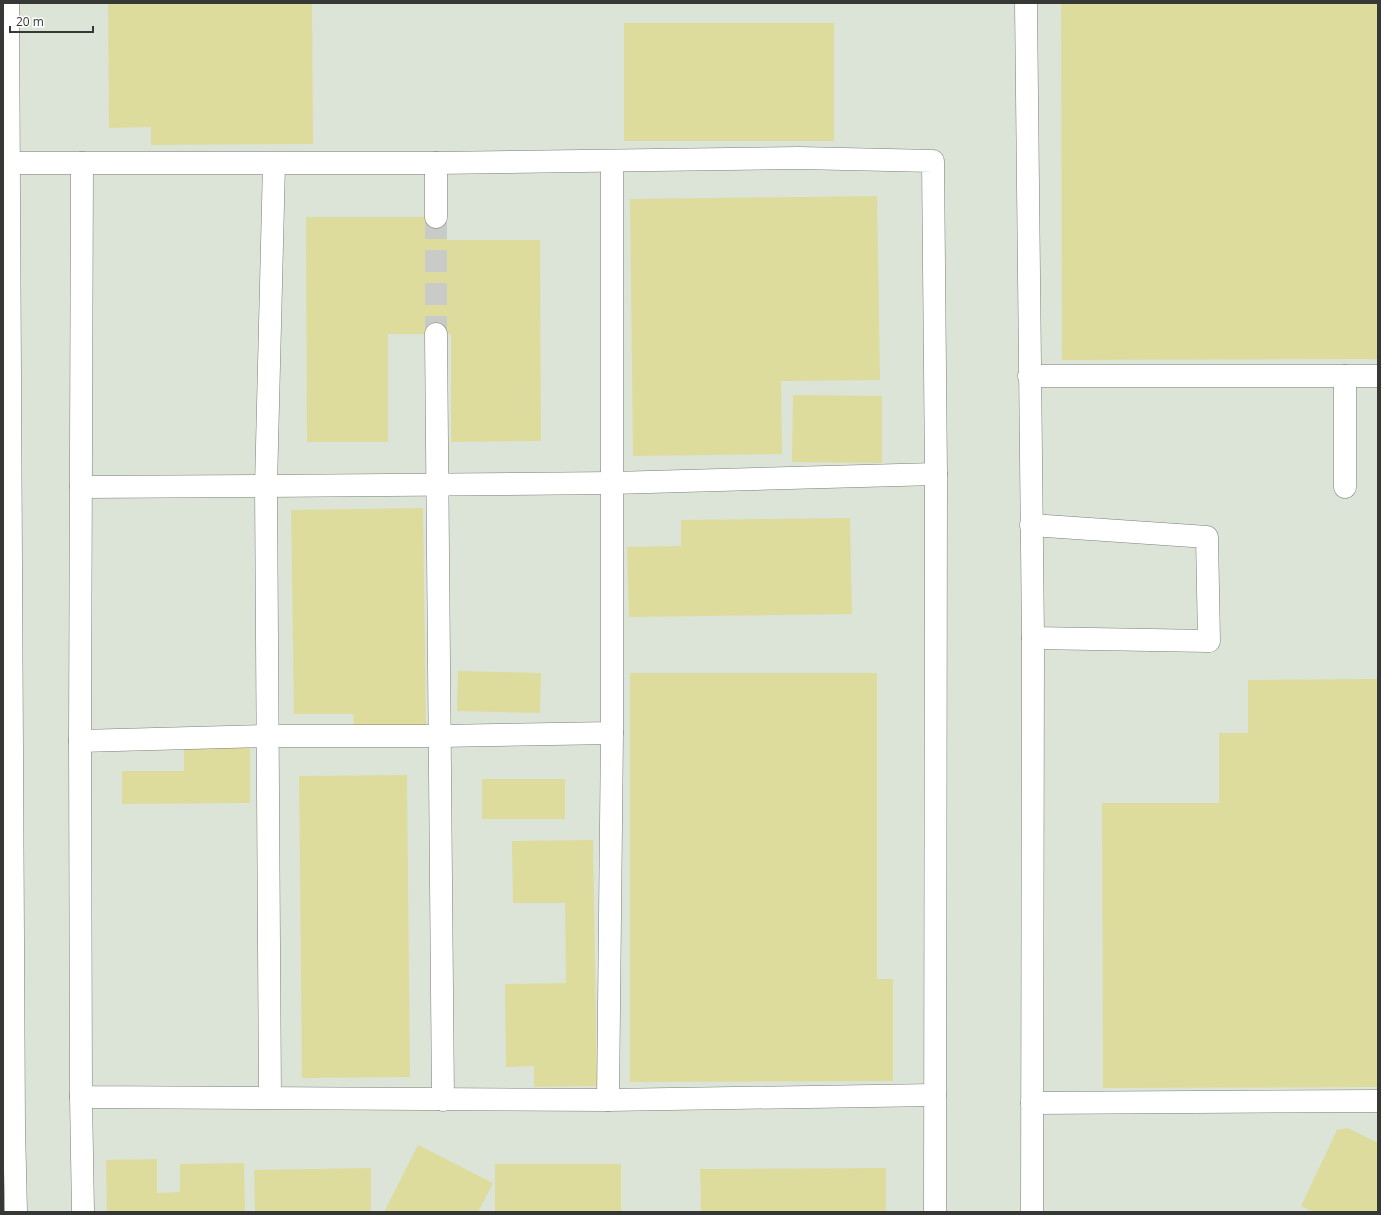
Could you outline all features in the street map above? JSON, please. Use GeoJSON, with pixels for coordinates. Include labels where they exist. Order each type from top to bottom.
{"type":"FeatureCollection","features":[{"type":"Feature","properties":{"kind":"street"},"geometry":{"type":"LineString","coordinates":[[8,3],[9,163],[6,287],[16,1212]]}},
{"type":"Feature","properties":{"kind":"street"},"geometry":{"type":"LineString","coordinates":[[1026,3],[1029,376],[1034,638],[1032,1212]]}},
{"type":"Feature","properties":{"kind":"street"},"geometry":{"type":"LineString","coordinates":[[9,163],[436,164],[799,158],[933,161],[936,474],[935,1212]]}},
{"type":"Feature","properties":{"kind":"street"},"geometry":{"type":"LineString","coordinates":[[608,1100],[612,733],[612,161]]}},
{"type":"Feature","properties":{"kind":"street"},"geometry":{"type":"LineString","coordinates":[[82,163],[80,740],[81,1097],[83,1212]]}},
{"type":"Feature","properties":{"kind":"street"},"geometry":{"type":"LineString","coordinates":[[270,1097],[266,486],[274,164]]}},
{"type":"Feature","properties":{"kind":"street"},"geometry":{"type":"LineString","coordinates":[[436,164],[436,216]]}},
{"type":"Feature","properties":{"kind":"street"},"geometry":{"type":"LineString","coordinates":[[436,334],[436,485],[443,1100]]}},
{"type":"Feature","properties":{"kind":"street"},"geometry":{"type":"LineString","coordinates":[[1029,376],[1378,376]]}},
{"type":"Feature","properties":{"kind":"street"},"geometry":{"type":"LineString","coordinates":[[1344,376],[1344,487]]}},
{"type":"Feature","properties":{"kind":"street"},"geometry":{"type":"LineString","coordinates":[[81,488],[613,483],[936,474]]}},
{"type":"Feature","properties":{"kind":"street"},"geometry":{"type":"LineString","coordinates":[[1031,526],[1207,537],[1209,641],[1034,638]]}},
{"type":"Feature","properties":{"kind":"street"},"geometry":{"type":"LineString","coordinates":[[80,740],[268,736],[440,736],[612,733]]}},
{"type":"Feature","properties":{"kind":"street"},"geometry":{"type":"LineString","coordinates":[[81,1097],[608,1100],[935,1095]]}},
{"type":"Feature","properties":{"kind":"street"},"geometry":{"type":"LineString","coordinates":[[1032,1102],[1378,1101]]}},
{"type":"Feature","properties":{"kind":"shaded area"},"geometry":{"type":"Polygon","coordinates":[[[3,3],[1378,3],[1378,1212],[3,1212],[3,3]]]}},
{"type":"Feature","properties":{"kind":"building"},"geometry":{"type":"Polygon","coordinates":[[[108,3],[312,3],[313,144],[151,145],[151,127],[109,128],[108,3]]]}},
{"type":"Feature","properties":{"kind":"building"},"geometry":{"type":"Polygon","coordinates":[[[1061,3],[1378,3],[1378,359],[1062,360],[1061,3]]]}},
{"type":"Feature","properties":{"kind":"building"},"geometry":{"type":"Polygon","coordinates":[[[624,23],[834,23],[834,141],[624,141],[624,23]]]}},
{"type":"Feature","properties":{"kind":"building"},"geometry":{"type":"Polygon","coordinates":[[[877,196],[880,380],[781,381],[782,454],[633,456],[630,199],[877,196]]]}},
{"type":"Feature","properties":{"kind":"building"},"geometry":{"type":"Polygon","coordinates":[[[306,217],[447,217],[447,240],[540,240],[541,441],[451,442],[451,334],[388,334],[388,442],[307,442],[306,217]]]}},
{"type":"Feature","properties":{"kind":"building"},"geometry":{"type":"Polygon","coordinates":[[[793,395],[882,396],[882,463],[792,462],[793,395]]]}},
{"type":"Feature","properties":{"kind":"building"},"geometry":{"type":"Polygon","coordinates":[[[423,508],[426,725],[354,726],[353,714],[294,714],[291,510],[423,508]]]}},
{"type":"Feature","properties":{"kind":"building"},"geometry":{"type":"Polygon","coordinates":[[[850,518],[852,614],[629,617],[627,547],[681,546],[681,520],[850,518]]]}},
{"type":"Feature","properties":{"kind":"building"},"geometry":{"type":"Polygon","coordinates":[[[458,671],[541,673],[540,713],[457,711],[458,671]]]}},
{"type":"Feature","properties":{"kind":"building"},"geometry":{"type":"Polygon","coordinates":[[[630,673],[877,673],[877,979],[893,979],[893,1081],[630,1082],[630,673]]]}},
{"type":"Feature","properties":{"kind":"building"},"geometry":{"type":"Polygon","coordinates":[[[1378,679],[1378,1087],[1103,1088],[1102,803],[1219,803],[1219,733],[1248,733],[1248,680],[1378,679]]]}},
{"type":"Feature","properties":{"kind":"building"},"geometry":{"type":"Polygon","coordinates":[[[184,747],[250,747],[250,803],[122,804],[122,771],[184,771],[184,747]]]}},
{"type":"Feature","properties":{"kind":"building"},"geometry":{"type":"Polygon","coordinates":[[[407,775],[410,1077],[302,1078],[299,776],[407,775]]]}},
{"type":"Feature","properties":{"kind":"building"},"geometry":{"type":"Polygon","coordinates":[[[482,779],[565,779],[565,819],[482,819],[482,779]]]}},
{"type":"Feature","properties":{"kind":"building"},"geometry":{"type":"Polygon","coordinates":[[[593,840],[597,1086],[534,1087],[534,1066],[506,1067],[505,984],[566,983],[565,903],[513,903],[512,841],[593,840]]]}},
{"type":"Feature","properties":{"kind":"building"},"geometry":{"type":"Polygon","coordinates":[[[1348,1128],[1378,1143],[1378,1212],[1313,1212],[1301,1206],[1337,1130],[1348,1128]]]}},
{"type":"Feature","properties":{"kind":"building"},"geometry":{"type":"Polygon","coordinates":[[[418,1145],[493,1183],[478,1212],[384,1212],[418,1145]]]}},
{"type":"Feature","properties":{"kind":"building"},"geometry":{"type":"Polygon","coordinates":[[[157,1159],[157,1193],[180,1192],[180,1164],[244,1163],[245,1212],[107,1212],[106,1160],[157,1159]]]}},
{"type":"Feature","properties":{"kind":"building"},"geometry":{"type":"Polygon","coordinates":[[[495,1164],[621,1164],[621,1212],[495,1212],[495,1164]]]}},
{"type":"Feature","properties":{"kind":"building"},"geometry":{"type":"Polygon","coordinates":[[[371,1168],[371,1212],[255,1212],[254,1170],[371,1168]]]}},
{"type":"Feature","properties":{"kind":"building"},"geometry":{"type":"Polygon","coordinates":[[[886,1168],[886,1212],[701,1212],[700,1169],[886,1168]]]}},
{"type":"Feature","properties":{"kind":"tunnel"},"geometry":{"type":"LineString","coordinates":[[436,217],[436,334]]}}]}
